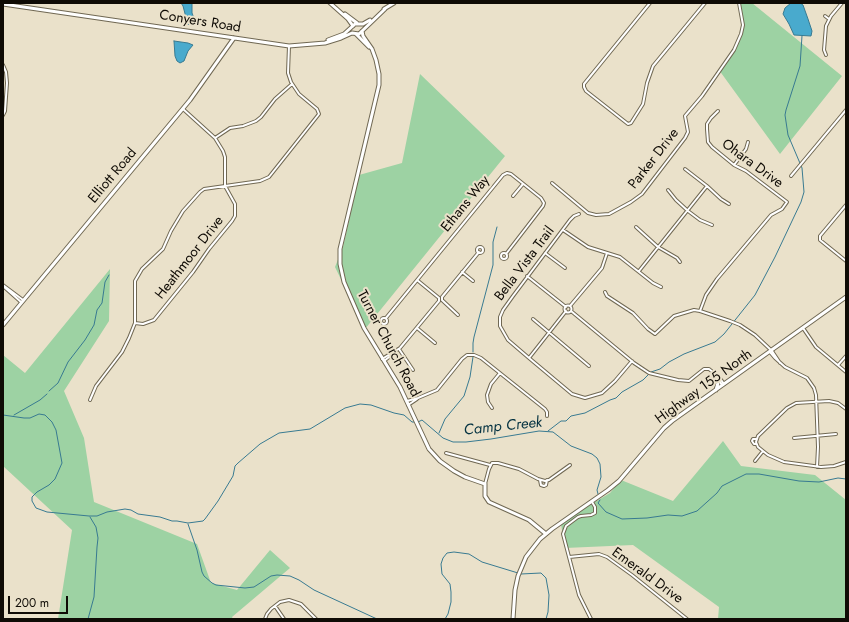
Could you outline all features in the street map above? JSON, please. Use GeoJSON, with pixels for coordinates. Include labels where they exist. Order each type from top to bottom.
{"type":"FeatureCollection","features":[{"type":"Feature","properties":{"kind":"street"},"geometry":{"type":"LineString","coordinates":[[330,3],[359,24],[366,23],[394,3]]}},
{"type":"Feature","properties":{"kind":"street"},"geometry":{"type":"LineString","coordinates":[[650,3],[584,84],[586,91],[628,124],[631,123],[643,104],[647,83],[653,66],[705,3]]}},
{"type":"Feature","properties":{"kind":"street","name":"Parker Drive"},"geometry":{"type":"LineString","coordinates":[[552,183],[588,213],[596,215],[605,215],[614,212],[642,194],[685,138],[688,132],[685,116],[702,96],[734,50],[743,25],[739,3]]}},
{"type":"Feature","properties":{"kind":"street"},"geometry":{"type":"LineString","coordinates":[[826,55],[824,50],[826,26],[829,19],[842,3]]}},
{"type":"Feature","properties":{"kind":"street","name":"Conyers Road"},"geometry":{"type":"LineString","coordinates":[[3,4],[289,46],[336,40],[359,34],[362,31]]}},
{"type":"Feature","properties":{"kind":"street"},"geometry":{"type":"LineString","coordinates":[[334,6],[348,19],[355,34]]}},
{"type":"Feature","properties":{"kind":"street"},"geometry":{"type":"LineString","coordinates":[[362,31],[385,9]]}},
{"type":"Feature","properties":{"kind":"street"},"geometry":{"type":"LineString","coordinates":[[825,16],[829,19]]}},
{"type":"Feature","properties":{"kind":"street","name":"Conyers Road"},"geometry":{"type":"LineString","coordinates":[[323,42],[340,36],[352,27],[359,24]]}},
{"type":"Feature","properties":{"kind":"street","name":"Turner Church Road"},"geometry":{"type":"LineString","coordinates":[[359,24],[379,69],[380,85],[340,249],[341,273],[364,328],[396,381],[427,446],[440,461],[458,474],[485,484]]}},
{"type":"Feature","properties":{"kind":"street","name":"Turner Church Road"},"geometry":{"type":"LineString","coordinates":[[355,34],[372,51]]}},
{"type":"Feature","properties":{"kind":"street","name":"Elliott Road"},"geometry":{"type":"LineString","coordinates":[[3,325],[183,109],[234,38]]}},
{"type":"Feature","properties":{"kind":"street"},"geometry":{"type":"LineString","coordinates":[[90,400],[96,386],[126,346],[135,323],[134,285],[138,274],[163,249],[175,223],[204,189],[260,181],[269,177],[319,114],[317,110],[299,94],[292,84],[288,73],[289,46]]}},
{"type":"Feature","properties":{"kind":"street"},"geometry":{"type":"LineString","coordinates":[[3,65],[6,72],[7,83],[5,110],[3,115]]}},
{"type":"Feature","properties":{"kind":"street"},"geometry":{"type":"LineString","coordinates":[[215,138],[230,128],[243,126],[256,121],[275,98],[292,84]]}},
{"type":"Feature","properties":{"kind":"street","name":"Heathmoor Drive"},"geometry":{"type":"LineString","coordinates":[[135,323],[143,324],[154,320],[232,221],[236,210],[226,186],[225,157],[223,151],[215,138],[183,109]]}},
{"type":"Feature","properties":{"kind":"street"},"geometry":{"type":"LineString","coordinates":[[791,176],[846,110]]}},
{"type":"Feature","properties":{"kind":"street","name":"Ohara Drive"},"geometry":{"type":"LineString","coordinates":[[700,311],[709,289],[771,215],[782,209],[787,202],[746,170],[734,165],[708,142],[707,124],[718,111]]}},
{"type":"Feature","properties":{"kind":"street"},"geometry":{"type":"LineString","coordinates":[[734,165],[746,148],[748,142]]}},
{"type":"Feature","properties":{"kind":"street"},"geometry":{"type":"LineString","coordinates":[[685,169],[729,204]]}},
{"type":"Feature","properties":{"kind":"street","name":"Ethans Way"},"geometry":{"type":"LineString","coordinates":[[386,318],[503,174],[507,173],[542,199],[544,204],[506,254]]}},
{"type":"Feature","properties":{"kind":"street"},"geometry":{"type":"LineString","coordinates":[[513,196],[523,184]]}},
{"type":"Feature","properties":{"kind":"street"},"geometry":{"type":"LineString","coordinates":[[639,271],[707,186]]}},
{"type":"Feature","properties":{"kind":"street"},"geometry":{"type":"LineString","coordinates":[[668,190],[688,211],[700,220],[712,225]]}},
{"type":"Feature","properties":{"kind":"street"},"geometry":{"type":"LineString","coordinates":[[846,205],[820,236],[820,240],[846,261]]}},
{"type":"Feature","properties":{"kind":"street","name":"Bella Vista Trail"},"geometry":{"type":"LineString","coordinates":[[579,214],[574,216],[527,276],[503,310],[500,317],[500,326],[508,340],[529,358],[572,394],[586,398],[602,393],[615,381],[632,361]]}},
{"type":"Feature","properties":{"kind":"street"},"geometry":{"type":"LineString","coordinates":[[636,227],[658,247],[677,258],[680,262]]}},
{"type":"Feature","properties":{"kind":"street"},"geometry":{"type":"LineString","coordinates":[[563,230],[588,247],[620,257],[654,283],[661,286]]}},
{"type":"Feature","properties":{"kind":"street"},"geometry":{"type":"LineString","coordinates":[[383,360],[391,356],[399,349],[478,252]]}},
{"type":"Feature","properties":{"kind":"street"},"geometry":{"type":"LineString","coordinates":[[566,307],[570,306],[602,268],[607,252]]}},
{"type":"Feature","properties":{"kind":"street"},"geometry":{"type":"LineString","coordinates":[[545,253],[565,268]]}},
{"type":"Feature","properties":{"kind":"street"},"geometry":{"type":"LineString","coordinates":[[462,272],[473,281]]}},
{"type":"Feature","properties":{"kind":"street"},"geometry":{"type":"LineString","coordinates":[[527,276],[566,307]]}},
{"type":"Feature","properties":{"kind":"street"},"geometry":{"type":"LineString","coordinates":[[417,280],[458,315]]}},
{"type":"Feature","properties":{"kind":"street"},"geometry":{"type":"LineString","coordinates":[[3,286],[22,301]]}},
{"type":"Feature","properties":{"kind":"street"},"geometry":{"type":"LineString","coordinates":[[605,292],[606,296],[633,313],[648,329],[655,334],[674,316],[694,310],[740,325],[755,335],[786,368],[802,374],[809,379],[815,389],[818,436],[817,467]]}},
{"type":"Feature","properties":{"kind":"street","name":"Highway 155 North"},"geometry":{"type":"LineString","coordinates":[[513,619],[516,583],[520,568],[531,550],[546,534],[608,490],[626,474],[664,428],[846,298]]}},
{"type":"Feature","properties":{"kind":"street"},"geometry":{"type":"LineString","coordinates":[[570,306],[571,311]]}},
{"type":"Feature","properties":{"kind":"street"},"geometry":{"type":"LineString","coordinates":[[529,358],[566,311],[566,307]]}},
{"type":"Feature","properties":{"kind":"street"},"geometry":{"type":"LineString","coordinates":[[566,311],[571,311],[632,361],[650,373],[689,381],[706,368],[719,377],[724,385]]}},
{"type":"Feature","properties":{"kind":"street"},"geometry":{"type":"LineString","coordinates":[[533,319],[589,366]]}},
{"type":"Feature","properties":{"kind":"street"},"geometry":{"type":"LineString","coordinates":[[417,328],[436,343]]}},
{"type":"Feature","properties":{"kind":"street"},"geometry":{"type":"LineString","coordinates":[[803,328],[816,347],[846,372]]}},
{"type":"Feature","properties":{"kind":"street"},"geometry":{"type":"LineString","coordinates":[[399,349],[413,370]]}},
{"type":"Feature","properties":{"kind":"street"},"geometry":{"type":"LineString","coordinates":[[407,403],[438,389],[461,360],[467,355],[473,355],[479,356],[545,409],[548,416]]}},
{"type":"Feature","properties":{"kind":"street"},"geometry":{"type":"LineString","coordinates":[[838,365],[846,356]]}},
{"type":"Feature","properties":{"kind":"street"},"geometry":{"type":"LineString","coordinates":[[492,408],[488,403],[487,395],[491,384],[500,373]]}},
{"type":"Feature","properties":{"kind":"street"},"geometry":{"type":"LineString","coordinates":[[714,373],[724,385]]}},
{"type":"Feature","properties":{"kind":"street"},"geometry":{"type":"LineString","coordinates":[[715,391],[718,385],[717,378]]}},
{"type":"Feature","properties":{"kind":"street"},"geometry":{"type":"LineString","coordinates":[[846,409],[840,404],[831,401],[800,402],[791,406],[756,439],[756,444],[763,451],[781,461],[817,467],[832,466],[846,462]]}},
{"type":"Feature","properties":{"kind":"street"},"geometry":{"type":"LineString","coordinates":[[794,438],[836,434]]}},
{"type":"Feature","properties":{"kind":"street"},"geometry":{"type":"LineString","coordinates":[[755,461],[763,451]]}},
{"type":"Feature","properties":{"kind":"street"},"geometry":{"type":"LineString","coordinates":[[446,453],[490,466],[498,463],[512,467],[540,480],[547,480],[570,465]]}},
{"type":"Feature","properties":{"kind":"street"},"geometry":{"type":"LineString","coordinates":[[490,466],[485,484],[485,496],[489,502],[529,520],[546,534]]}},
{"type":"Feature","properties":{"kind":"street"},"geometry":{"type":"LineString","coordinates":[[540,480],[541,485],[544,486],[546,485],[547,480]]}},
{"type":"Feature","properties":{"kind":"street"},"geometry":{"type":"LineString","coordinates":[[591,619],[580,595],[563,534],[564,529],[569,523],[581,516],[593,514],[596,511],[592,502]]}},
{"type":"Feature","properties":{"kind":"street","name":"Emerald Drive"},"geometry":{"type":"LineString","coordinates":[[569,556],[599,554],[607,557],[687,619]]}},
{"type":"Feature","properties":{"kind":"street"},"geometry":{"type":"LineString","coordinates":[[265,619],[268,611],[284,601],[296,601],[303,605],[316,619]]}},
{"type":"Feature","properties":{"kind":"street"},"geometry":{"type":"LineString","coordinates":[[274,606],[284,619]]}},
{"type":"Feature","properties":{"kind":"green space"},"geometry":{"type":"Polygon","coordinates":[[[739,3],[752,3],[842,76],[780,154],[719,70],[734,49],[742,31],[739,3]]]}},
{"type":"Feature","properties":{"kind":"green space"},"geometry":{"type":"Polygon","coordinates":[[[420,74],[505,156],[365,329],[335,267],[343,247],[359,175],[402,163],[420,74]]]}},
{"type":"Feature","properties":{"kind":"green space"},"geometry":{"type":"Polygon","coordinates":[[[110,269],[109,321],[64,391],[84,438],[94,502],[197,544],[211,583],[237,590],[270,550],[290,568],[232,617],[233,619],[58,619],[72,530],[3,466],[3,355],[25,373],[110,269]]]}},
{"type":"Feature","properties":{"kind":"green space"},"geometry":{"type":"Polygon","coordinates":[[[723,441],[741,466],[815,475],[846,500],[846,619],[718,619],[719,607],[633,545],[565,548],[561,524],[568,518],[610,493],[621,480],[673,501],[723,441]]]}},
{"type":"Feature","properties":{"kind":"water"},"geometry":{"type":"Polygon","coordinates":[[[181,3],[192,3],[192,13],[194,18],[188,25],[183,6],[181,3]]]}},
{"type":"Feature","properties":{"kind":"water"},"geometry":{"type":"Polygon","coordinates":[[[791,3],[800,3],[803,5],[812,31],[811,36],[794,35],[783,14],[785,8],[791,3]]]}},
{"type":"Feature","properties":{"kind":"water"},"geometry":{"type":"Polygon","coordinates":[[[174,41],[193,45],[188,51],[184,61],[180,63],[177,61],[175,56],[174,41]]]}},
{"type":"Feature","properties":{"kind":"waterway"},"geometry":{"type":"LineString","coordinates":[[548,431],[561,421],[566,421],[571,416],[585,413],[616,398],[622,392],[643,380],[651,372],[660,369],[684,354],[715,342],[724,334],[755,295],[775,257],[801,202],[804,192],[802,168],[788,135],[785,115],[800,66],[802,36]]}},
{"type":"Feature","properties":{"kind":"waterway"},"geometry":{"type":"LineString","coordinates":[[473,352],[474,337],[493,265],[493,242],[497,227]]}},
{"type":"Feature","properties":{"kind":"waterway"},"geometry":{"type":"LineString","coordinates":[[49,391],[58,383],[68,362],[85,340],[94,325],[97,310],[102,303],[105,282],[109,275]]}},
{"type":"Feature","properties":{"kind":"waterway"},"geometry":{"type":"LineString","coordinates":[[439,433],[445,419],[464,396],[470,377],[473,357]]}},
{"type":"Feature","properties":{"kind":"waterway"},"geometry":{"type":"LineString","coordinates":[[14,415],[40,400],[47,394]]}},
{"type":"Feature","properties":{"kind":"waterway"},"geometry":{"type":"LineString","coordinates":[[3,415],[24,418],[30,418],[39,414],[45,415],[52,422],[56,430],[62,463],[55,479],[32,497],[32,501],[36,508],[47,512],[89,516],[97,516],[107,512],[125,509],[131,510],[138,514],[188,523],[203,521],[218,501],[233,476],[235,466],[260,444],[279,433],[310,429],[345,408],[360,404],[371,405],[404,415],[412,422],[415,422]]}},
{"type":"Feature","properties":{"kind":"waterway","name":"Camp Creek"},"geometry":{"type":"LineString","coordinates":[[418,422],[422,420],[443,438],[453,442],[491,439],[539,431],[553,432],[571,446],[592,454],[597,458],[600,464],[601,477],[597,490],[598,494]]}},
{"type":"Feature","properties":{"kind":"waterway","name":"Camp Creek"},"geometry":{"type":"LineString","coordinates":[[600,500],[598,503],[606,512],[622,519],[668,515],[682,516],[697,511],[717,493],[722,486],[746,474],[759,474],[799,481],[819,482],[838,478],[846,479]]}},
{"type":"Feature","properties":{"kind":"waterway"},"geometry":{"type":"LineString","coordinates":[[88,619],[94,597],[98,538],[96,527],[90,517]]}},
{"type":"Feature","properties":{"kind":"waterway"},"geometry":{"type":"LineString","coordinates":[[188,524],[197,550],[202,572],[204,576],[212,583],[216,585],[245,588],[254,587],[271,576],[290,576],[314,590],[377,619]]}},
{"type":"Feature","properties":{"kind":"waterway"},"geometry":{"type":"LineString","coordinates":[[445,619],[451,602],[451,592],[450,584],[442,574],[441,564],[447,553],[454,552],[469,554],[482,562],[518,573]]}},
{"type":"Feature","properties":{"kind":"waterway"},"geometry":{"type":"LineString","coordinates":[[521,574],[541,573],[546,578],[549,595],[546,619]]}}]}
